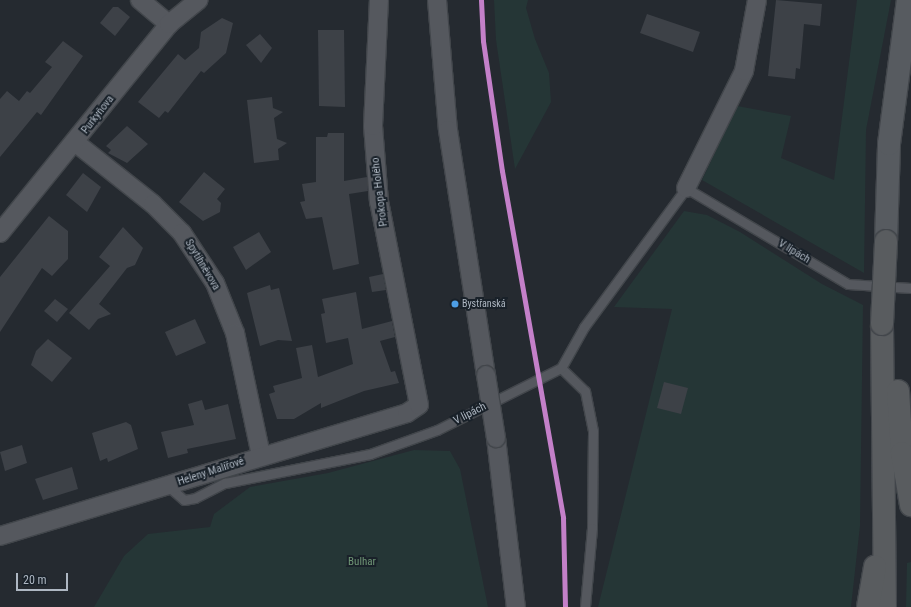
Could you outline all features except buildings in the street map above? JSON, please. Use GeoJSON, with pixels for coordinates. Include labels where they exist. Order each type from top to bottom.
{"type":"FeatureCollection","features":[{"type":"Feature","properties":{"kind":"highway"},"geometry":{"type":"LineString","coordinates":[[885,607],[888,324],[886,241]]}},
{"type":"Feature","properties":{"kind":"highway"},"geometry":{"type":"LineString","coordinates":[[888,324],[901,441],[911,504]]}},
{"type":"Feature","properties":{"kind":"highway"},"geometry":{"type":"LineString","coordinates":[[868,607],[885,512]]}},
{"type":"Feature","properties":{"kind":"main road"},"geometry":{"type":"LineString","coordinates":[[886,241],[888,144],[899,43],[908,0]]}},
{"type":"Feature","properties":{"kind":"main road"},"geometry":{"type":"LineString","coordinates":[[899,43],[911,10]]}},
{"type":"Feature","properties":{"kind":"street"},"geometry":{"type":"LineString","coordinates":[[140,0],[169,24]]}},
{"type":"Feature","properties":{"kind":"street","name":"Purkyňova"},"geometry":{"type":"LineString","coordinates":[[0,233],[76,143],[169,24],[199,0]]}},
{"type":"Feature","properties":{"kind":"street","name":"Prokopa Holého"},"geometry":{"type":"LineString","coordinates":[[379,0],[373,126],[379,202],[420,404]]}},
{"type":"Feature","properties":{"kind":"street"},"geometry":{"type":"LineString","coordinates":[[437,0],[448,130],[496,438],[516,607]]}},
{"type":"Feature","properties":{"kind":"street"},"geometry":{"type":"LineString","coordinates":[[686,188],[744,71],[757,0]]}},
{"type":"Feature","properties":{"kind":"street","name":"Spytihněvova"},"geometry":{"type":"LineString","coordinates":[[76,143],[153,204],[182,233],[215,283],[235,333],[260,455]]}},
{"type":"Feature","properties":{"kind":"street","name":"Heleny Malířové"},"geometry":{"type":"LineString","coordinates":[[0,536],[168,486],[260,455],[407,413],[420,404]]}},
{"type":"Feature","properties":{"kind":"lane","name":"V lipách"},"geometry":{"type":"LineString","coordinates":[[686,188],[848,284],[911,288]]}},
{"type":"Feature","properties":{"kind":"lane"},"geometry":{"type":"LineString","coordinates":[[585,607],[592,528],[593,431],[585,391],[561,368],[584,328],[686,188]]}},
{"type":"Feature","properties":{"kind":"lane","name":"V lipách"},"geometry":{"type":"LineString","coordinates":[[168,486],[184,500],[195,498],[225,483],[370,454],[437,430],[561,368]]}},
{"type":"Feature","properties":{"kind":"green space"},"geometry":{"type":"Polygon","coordinates":[[[494,0],[528,0],[526,8],[535,39],[549,73],[551,102],[515,169],[496,40],[494,0]]]}},
{"type":"Feature","properties":{"kind":"green space"},"geometry":{"type":"Polygon","coordinates":[[[857,0],[891,0],[866,130],[864,273],[702,180],[737,106],[791,116],[781,158],[834,180],[857,0]]]}},
{"type":"Feature","properties":{"kind":"green space"},"geometry":{"type":"Polygon","coordinates":[[[684,211],[707,215],[740,232],[822,284],[863,305],[860,526],[851,607],[598,607],[672,309],[614,307],[684,211]]]}},
{"type":"Feature","properties":{"kind":"green space","name":"Bulhar"},"geometry":{"type":"Polygon","coordinates":[[[414,450],[450,451],[460,469],[488,607],[94,607],[124,556],[148,534],[210,527],[214,514],[250,487],[328,473],[414,450]]]}},
{"type":"Feature","properties":{"kind":"green space"},"geometry":{"type":"Polygon","coordinates":[[[911,562],[911,607],[906,607],[907,563],[911,562]]]}},
{"type":"Feature","properties":{"kind":"transit line"},"geometry":{"type":"LineString","coordinates":[[481,0],[483,41],[502,171],[563,518],[565,607]]}},
{"type":"Feature","properties":{"kind":"place","name":"Bystřanská"},"geometry":{"type":"Point","coordinates":[455,304]}}]}
